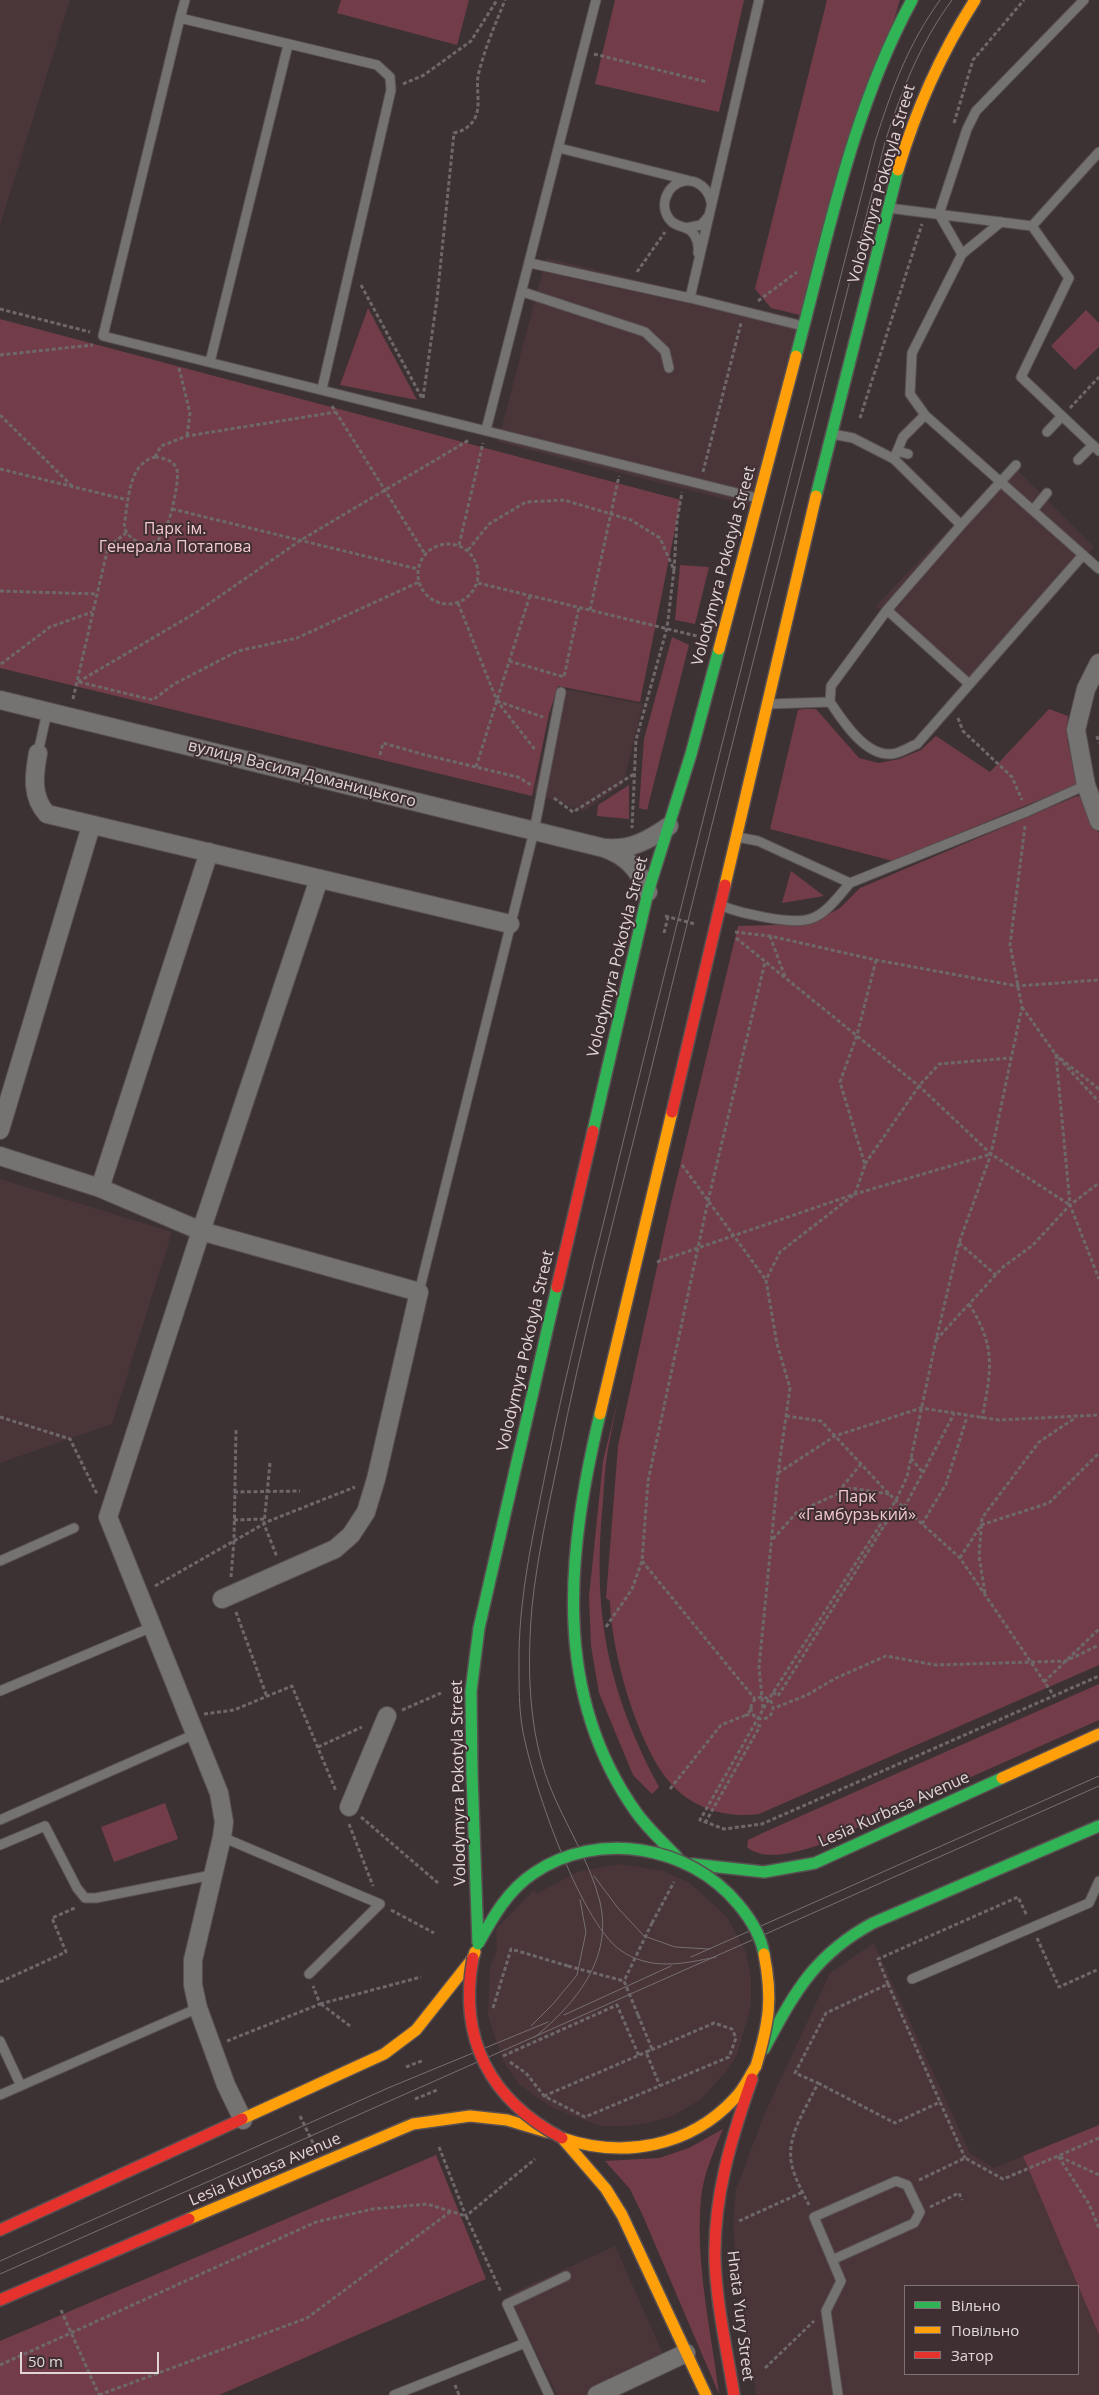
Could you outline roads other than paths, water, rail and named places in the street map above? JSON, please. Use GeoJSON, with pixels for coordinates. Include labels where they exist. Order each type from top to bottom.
{"type":"FeatureCollection","features":[{"type":"Feature","properties":{"kind":"street","name":"Volodymyra Pokotyla Street"},"geometry":{"type":"LineString","coordinates":[[478,1944],[471,1691],[479,1628],[648,892],[721,641],[853,142],[870,88],[888,46],[912,0]]}},
{"type":"Feature","properties":{"kind":"street","name":"Volodymyra Pokotyla Street"},"geometry":{"type":"LineString","coordinates":[[677,1857],[634,1810],[614,1775],[592,1726],[583,1698],[576,1661],[572,1614],[574,1544],[602,1408],[766,705],[831,433],[888,208],[914,119],[929,80],[975,0]]}},
{"type":"Feature","properties":{"kind":"street"},"geometry":{"type":"LineString","coordinates":[[1099,663],[1086,689],[1076,730],[1086,785],[1099,821]]}},
{"type":"Feature","properties":{"kind":"street","name":"вулиця Василя Доманицького"},"geometry":{"type":"LineString","coordinates":[[0,700],[604,848],[616,852],[635,867],[648,892]]}},
{"type":"Feature","properties":{"kind":"street"},"geometry":{"type":"LineString","coordinates":[[38,753],[35,770],[37,804],[47,814],[91,826],[209,852],[510,924]]}},
{"type":"Feature","properties":{"kind":"street"},"geometry":{"type":"LineString","coordinates":[[0,1130],[91,826]]}},
{"type":"Feature","properties":{"kind":"street","name":"вулиця Василя Доманицького"},"geometry":{"type":"LineString","coordinates":[[604,848],[631,847],[653,838],[668,826]]}},
{"type":"Feature","properties":{"kind":"street"},"geometry":{"type":"LineString","coordinates":[[100,1188],[209,852]]}},
{"type":"Feature","properties":{"kind":"street"},"geometry":{"type":"LineString","coordinates":[[243,2120],[226,2085],[198,2008],[193,1985],[193,1960],[222,1837],[224,1822],[219,1793],[108,1517],[319,879]]}},
{"type":"Feature","properties":{"kind":"street"},"geometry":{"type":"LineString","coordinates":[[0,1156],[100,1188],[201,1232],[419,1292],[376,1479],[366,1512],[350,1535],[335,1549],[226,1597]]}},
{"type":"Feature","properties":{"kind":"street"},"geometry":{"type":"LineString","coordinates":[[348,1812],[387,1716]]}},
{"type":"Feature","properties":{"kind":"street","name":"Lesia Kurbasa Avenue"},"geometry":{"type":"LineString","coordinates":[[692,1864],[764,1872],[815,1863],[1099,1734]]}},
{"type":"Feature","properties":{"kind":"street"},"geometry":{"type":"LineString","coordinates":[[764,2049],[772,2005],[771,1978],[762,1943],[745,1912],[728,1891],[692,1864],[677,1857],[638,1847],[598,1848],[559,1859],[525,1880],[497,1909],[478,1944],[473,1958],[468,1992],[470,2026],[481,2059],[498,2089],[522,2114],[550,2133],[599,2148],[636,2149],[673,2140],[707,2123],[735,2098],[756,2066],[799,1989],[814,1968],[830,1951],[852,1934],[873,1923],[1099,1827]]}},
{"type":"Feature","properties":{"kind":"street"},"geometry":{"type":"LineString","coordinates":[[0,2230],[384,2054],[416,2030],[473,1958]]}},
{"type":"Feature","properties":{"kind":"street","name":"Hnata Yury Street"},"geometry":{"type":"LineString","coordinates":[[734,2395],[717,2275],[715,2246],[716,2216],[732,2138],[756,2066]]}},
{"type":"Feature","properties":{"kind":"street","name":"Lesia Kurbasa Avenue"},"geometry":{"type":"LineString","coordinates":[[0,2300],[413,2124],[470,2116],[507,2120],[550,2133]]}},
{"type":"Feature","properties":{"kind":"street"},"geometry":{"type":"LineString","coordinates":[[562,2138],[606,2189],[622,2215],[706,2395]]}},
{"type":"Feature","properties":{"kind":"street"},"geometry":{"type":"LineString","coordinates":[[597,2395],[686,2353]]}},
{"type":"Feature","properties":{"kind":"lane"},"geometry":{"type":"LineString","coordinates":[[185,0],[103,336],[760,498]]}},
{"type":"Feature","properties":{"kind":"lane"},"geometry":{"type":"LineString","coordinates":[[486,430],[596,0]]}},
{"type":"Feature","properties":{"kind":"lane"},"geometry":{"type":"LineString","coordinates":[[690,298],[711,208],[714,187],[759,0]]}},
{"type":"Feature","properties":{"kind":"lane"},"geometry":{"type":"LineString","coordinates":[[962,254],[939,214],[967,129],[976,111],[1084,0]]}},
{"type":"Feature","properties":{"kind":"lane"},"geometry":{"type":"LineString","coordinates":[[180,18],[377,65],[390,77],[391,90],[322,390]]}},
{"type":"Feature","properties":{"kind":"lane"},"geometry":{"type":"LineString","coordinates":[[210,362],[288,45]]}},
{"type":"Feature","properties":{"kind":"lane"},"geometry":{"type":"LineString","coordinates":[[559,148],[714,187]]}},
{"type":"Feature","properties":{"kind":"lane"},"geometry":{"type":"LineString","coordinates":[[1032,226],[1099,152]]}},
{"type":"Feature","properties":{"kind":"lane"},"geometry":{"type":"LineString","coordinates":[[686,228],[701,224],[711,208],[707,190],[695,182],[679,182],[667,193],[664,208],[672,222],[691,231],[697,241],[698,265]]}},
{"type":"Feature","properties":{"kind":"lane"},"geometry":{"type":"LineString","coordinates":[[888,208],[1032,226],[1069,278],[1021,377],[1096,448],[1078,460]]}},
{"type":"Feature","properties":{"kind":"lane"},"geometry":{"type":"LineString","coordinates":[[1001,222],[962,254],[912,352],[910,394],[925,415],[1099,569]]}},
{"type":"Feature","properties":{"kind":"lane"},"geometry":{"type":"LineString","coordinates":[[530,263],[690,298],[805,327]]}},
{"type":"Feature","properties":{"kind":"lane"},"geometry":{"type":"LineString","coordinates":[[522,292],[645,332],[665,351],[669,368]]}},
{"type":"Feature","properties":{"kind":"lane"},"geometry":{"type":"LineString","coordinates":[[895,455],[903,437],[925,415]]}},
{"type":"Feature","properties":{"kind":"lane"},"geometry":{"type":"LineString","coordinates":[[1047,432],[1062,416]]}},
{"type":"Feature","properties":{"kind":"lane"},"geometry":{"type":"LineString","coordinates":[[831,433],[853,438],[895,455],[961,525]]}},
{"type":"Feature","properties":{"kind":"lane"},"geometry":{"type":"LineString","coordinates":[[895,455],[908,454]]}},
{"type":"Feature","properties":{"kind":"lane"},"geometry":{"type":"LineString","coordinates":[[1016,465],[887,610],[831,686],[830,702],[840,717],[870,749],[890,754],[917,744],[968,683],[1083,555]]}},
{"type":"Feature","properties":{"kind":"lane"},"geometry":{"type":"LineString","coordinates":[[1032,510],[1047,493]]}},
{"type":"Feature","properties":{"kind":"lane"},"geometry":{"type":"LineString","coordinates":[[887,610],[968,683]]}},
{"type":"Feature","properties":{"kind":"lane"},"geometry":{"type":"LineString","coordinates":[[419,1292],[534,831],[561,692]]}},
{"type":"Feature","properties":{"kind":"lane"},"geometry":{"type":"LineString","coordinates":[[766,705],[788,702],[830,702]]}},
{"type":"Feature","properties":{"kind":"lane"},"geometry":{"type":"LineString","coordinates":[[38,753],[47,712]]}},
{"type":"Feature","properties":{"kind":"lane"},"geometry":{"type":"LineString","coordinates":[[720,906],[743,914],[810,920],[830,906],[850,883],[1026,812],[1086,785]]}},
{"type":"Feature","properties":{"kind":"lane"},"geometry":{"type":"LineString","coordinates":[[736,836],[758,841],[850,883]]}},
{"type":"Feature","properties":{"kind":"lane"},"geometry":{"type":"LineString","coordinates":[[0,1562],[74,1528]]}},
{"type":"Feature","properties":{"kind":"lane"},"geometry":{"type":"LineString","coordinates":[[0,1691],[152,1627]]}},
{"type":"Feature","properties":{"kind":"lane"},"geometry":{"type":"LineString","coordinates":[[0,1820],[195,1734]]}},
{"type":"Feature","properties":{"kind":"lane"},"geometry":{"type":"LineString","coordinates":[[0,1845],[45,1826],[77,1888],[85,1898],[96,1898],[212,1875]]}},
{"type":"Feature","properties":{"kind":"lane"},"geometry":{"type":"LineString","coordinates":[[222,1837],[380,1904],[309,1974]]}},
{"type":"Feature","properties":{"kind":"lane"},"geometry":{"type":"LineString","coordinates":[[912,1979],[1089,1903],[1099,1881]]}},
{"type":"Feature","properties":{"kind":"lane"},"geometry":{"type":"LineString","coordinates":[[0,2095],[198,2008]]}},
{"type":"Feature","properties":{"kind":"lane"},"geometry":{"type":"LineString","coordinates":[[0,2041],[21,2086]]}},
{"type":"Feature","properties":{"kind":"lane"},"geometry":{"type":"LineString","coordinates":[[832,2260],[914,2223],[920,2212],[907,2185],[896,2181],[814,2217],[832,2260],[841,2281],[826,2310],[838,2395]]}},
{"type":"Feature","properties":{"kind":"lane"},"geometry":{"type":"LineString","coordinates":[[548,2395],[507,2304],[566,2276]]}},
{"type":"Feature","properties":{"kind":"lane"},"geometry":{"type":"LineString","coordinates":[[394,2395],[525,2344]]}},
{"type":"Feature","properties":{"kind":"tram line"},"geometry":{"type":"LineString","coordinates":[[716,1957],[667,1964],[643,1961],[631,1957],[620,1950],[604,1934],[589,1910],[559,1846],[527,1749],[520,1704],[519,1641],[521,1617],[531,1543],[583,1306],[716,767],[875,142],[909,51],[940,0]]}},
{"type":"Feature","properties":{"kind":"tram line"},"geometry":{"type":"LineString","coordinates":[[535,2037],[564,2010],[588,1978],[596,1961],[603,1923],[596,1887],[549,1784],[542,1763],[533,1719],[530,1674],[532,1607],[550,1497],[599,1277],[885,142],[898,104],[921,51],[952,0]]}},
{"type":"Feature","properties":{"kind":"tram line"},"geometry":{"type":"LineString","coordinates":[[691,1957],[1099,1776]]}},
{"type":"Feature","properties":{"kind":"tram line"},"geometry":{"type":"LineString","coordinates":[[0,2274],[1099,1786]]}},
{"type":"Feature","properties":{"kind":"tram line"},"geometry":{"type":"LineString","coordinates":[[594,1876],[618,1908],[644,1936],[675,1947],[709,1949]]}},
{"type":"Feature","properties":{"kind":"tram line"},"geometry":{"type":"LineString","coordinates":[[531,2026],[553,2004],[577,1975],[586,1932],[580,1900]]}},
{"type":"Feature","properties":{"kind":"tram line"},"geometry":{"type":"LineString","coordinates":[[564,2015],[671,1966]]}},
{"type":"Feature","properties":{"kind":"tram line"},"geometry":{"type":"LineString","coordinates":[[0,2261],[388,2088],[548,2022]]}},
{"type":"Feature","properties":{"kind":"park label","name":"Парк ім. Генерала Потапова"},"geometry":{"type":"Point","coordinates":[175,538]}},
{"type":"Feature","properties":{"kind":"park label","name":"Парк «Гамбурзький»"},"geometry":{"type":"Point","coordinates":[857,1506]}}]}
